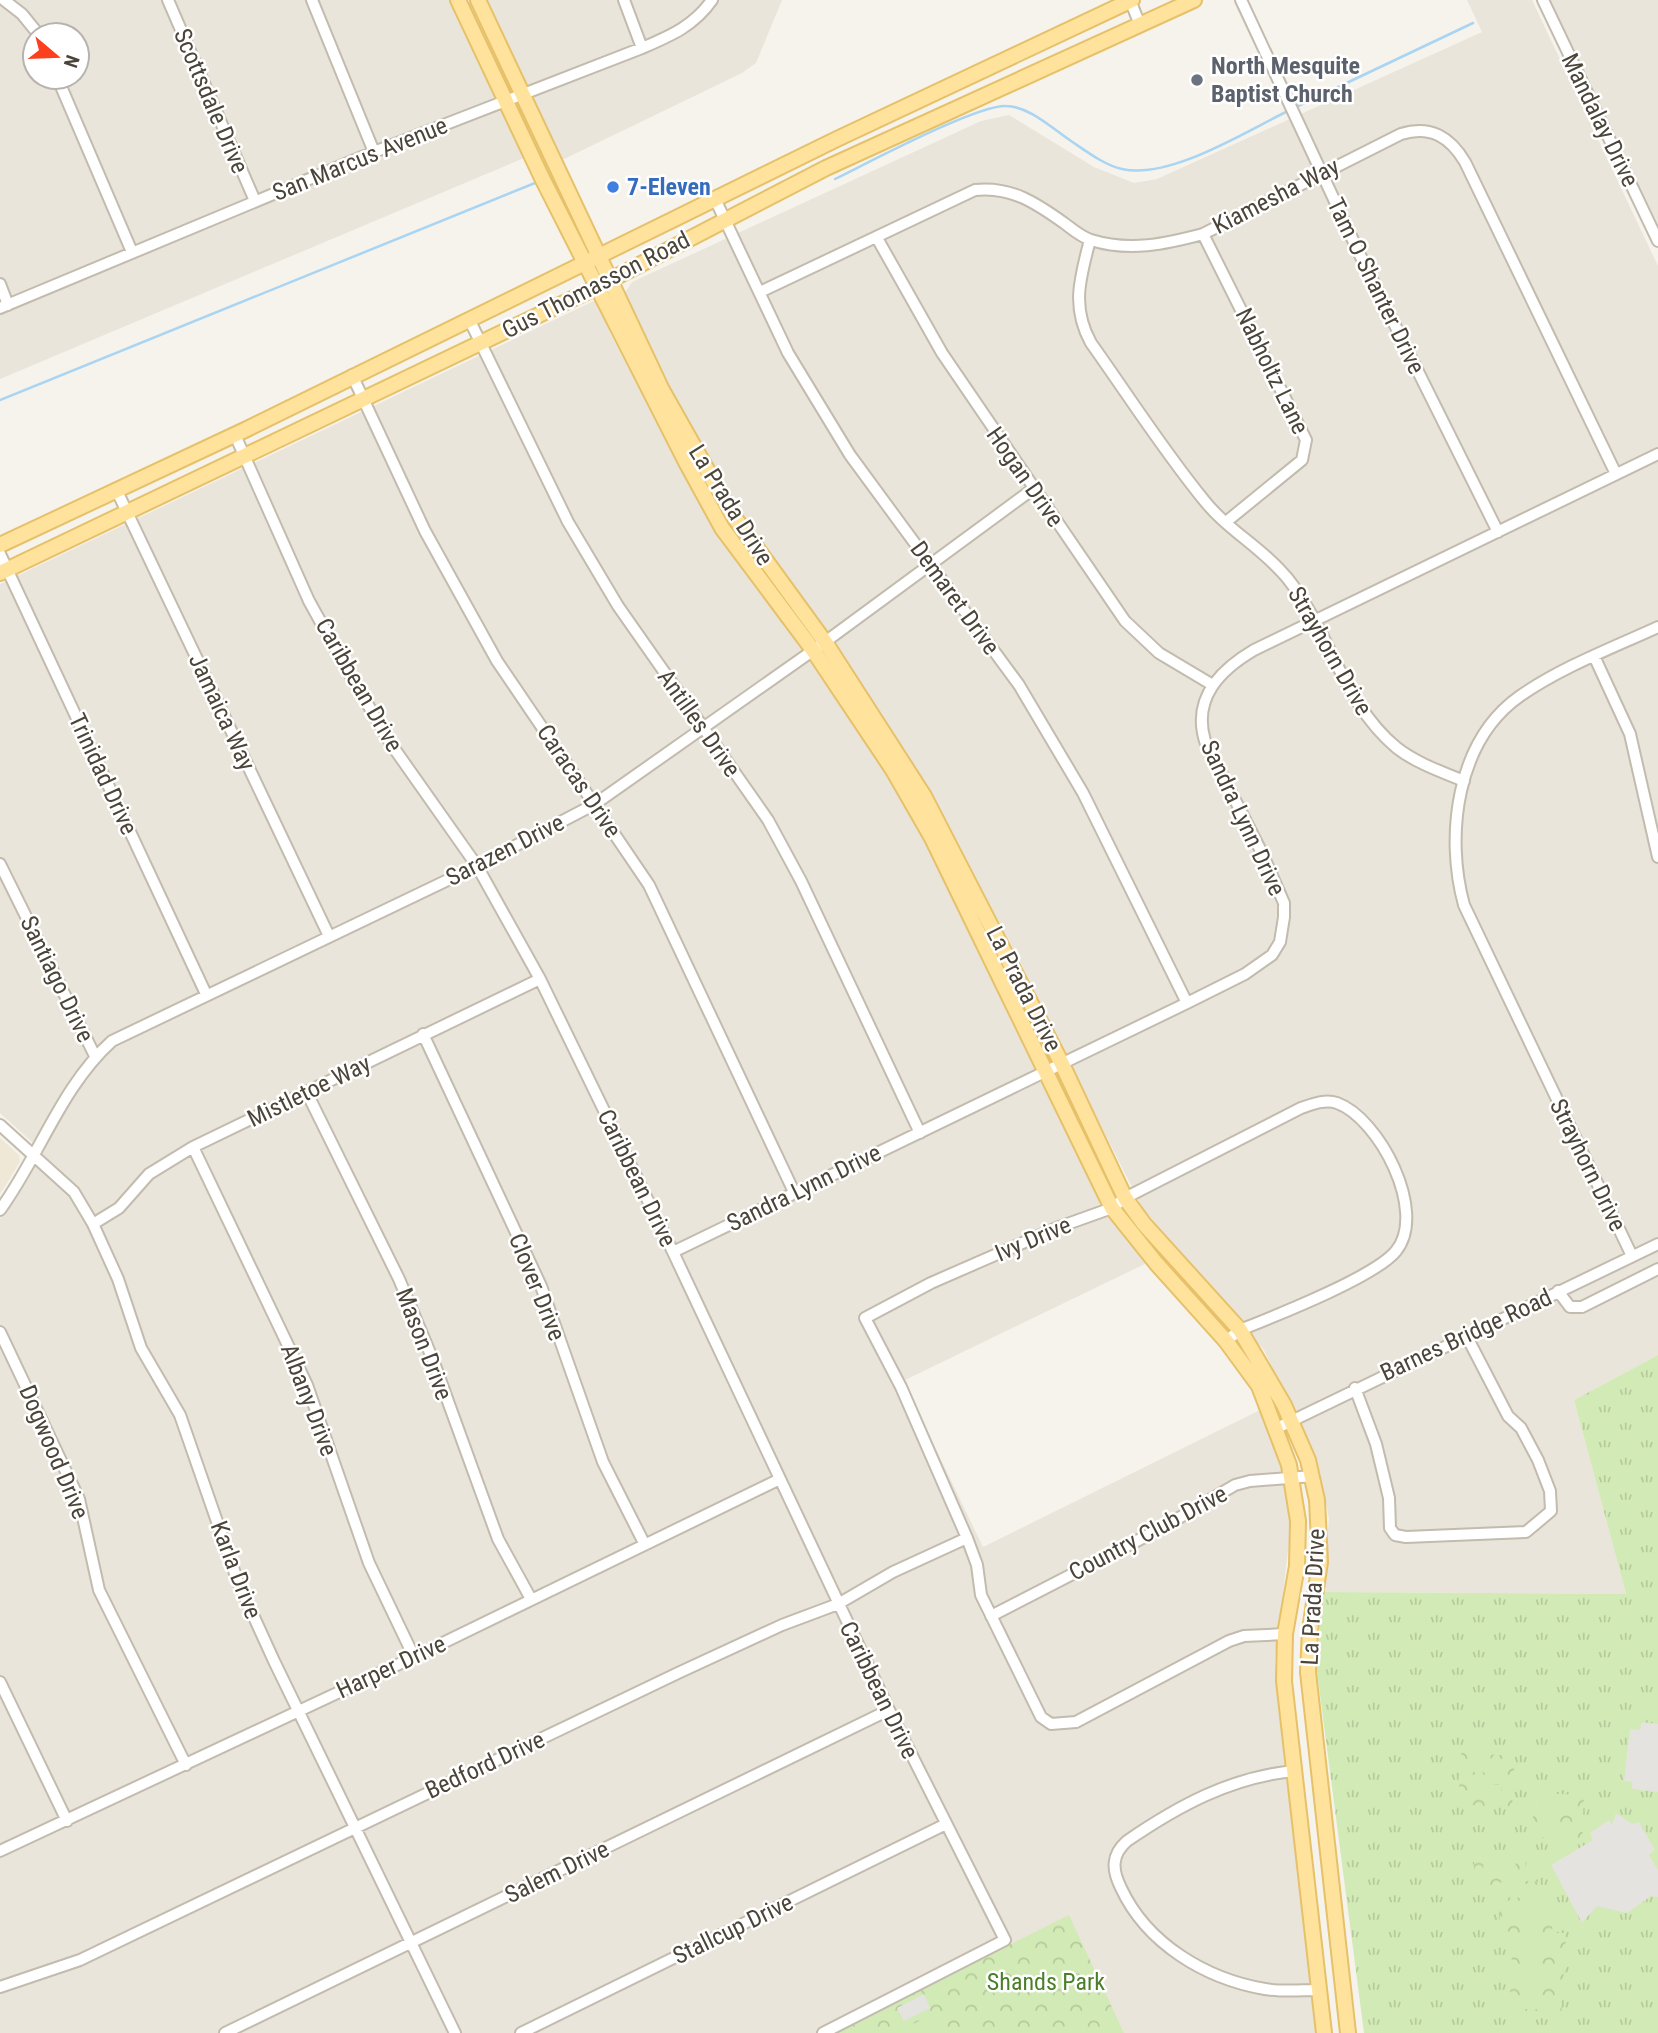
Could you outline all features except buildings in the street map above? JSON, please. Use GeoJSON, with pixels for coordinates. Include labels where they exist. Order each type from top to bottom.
{"type":"FeatureCollection","features":[{"type":"Feature","properties":{"kind":"main road","name":"La Prada Drive"},"geometry":{"type":"LineString","coordinates":[[458,0],[597,286],[661,402],[732,513],[809,624],[819,646],[932,838],[1112,1208],[1156,1263],[1227,1341],[1259,1386],[1292,1478],[1298,1521],[1298,1555],[1285,1634],[1285,1692],[1324,2033]]}},
{"type":"Feature","properties":{"kind":"main road","name":"La Prada Drive"},"geometry":{"type":"LineString","coordinates":[[478,0],[611,279],[661,402]]}},
{"type":"Feature","properties":{"kind":"main road","name":"Gus Thomasson Road"},"geometry":{"type":"LineString","coordinates":[[0,545],[234,435],[352,375],[1131,0]]}},
{"type":"Feature","properties":{"kind":"main road","name":"Gus Thomasson Road"},"geometry":{"type":"LineString","coordinates":[[4,571],[481,343],[898,134],[1194,0]]}},
{"type":"Feature","properties":{"kind":"main road","name":"La Prada Drive"},"geometry":{"type":"LineString","coordinates":[[819,646],[924,796],[1062,1064],[1125,1198],[1170,1253],[1240,1330],[1292,1421],[1312,1476],[1320,1562],[1308,1643],[1309,1684],[1348,2033]]}},
{"type":"Feature","properties":{"kind":"main road"},"geometry":{"type":"LineString","coordinates":[[1156,1263],[1170,1253]]}},
{"type":"Feature","properties":{"kind":"main road"},"geometry":{"type":"LineString","coordinates":[[1285,1692],[1309,1684]]}},
{"type":"Feature","properties":{"kind":"street"},"geometry":{"type":"LineString","coordinates":[[4,0],[28,21]]}},
{"type":"Feature","properties":{"kind":"street","name":"Scottsdale Drive"},"geometry":{"type":"LineString","coordinates":[[168,0],[254,201]]}},
{"type":"Feature","properties":{"kind":"street"},"geometry":{"type":"LineString","coordinates":[[312,0],[374,152]]}},
{"type":"Feature","properties":{"kind":"street"},"geometry":{"type":"LineString","coordinates":[[624,0],[642,48]]}},
{"type":"Feature","properties":{"kind":"street","name":"San Marcus Avenue"},"geometry":{"type":"LineString","coordinates":[[4,307],[374,152],[642,48],[680,31],[698,18],[712,0]]}},
{"type":"Feature","properties":{"kind":"street"},"geometry":{"type":"LineString","coordinates":[[1131,0],[1140,25]]}},
{"type":"Feature","properties":{"kind":"street","name":"Tam O Shanter Drive"},"geometry":{"type":"LineString","coordinates":[[1241,0],[1321,173],[1498,532]]}},
{"type":"Feature","properties":{"kind":"street","name":"Mandalay Drive"},"geometry":{"type":"LineString","coordinates":[[1542,0],[1658,241]]}},
{"type":"Feature","properties":{"kind":"street"},"geometry":{"type":"LineString","coordinates":[[63,91],[132,252]]}},
{"type":"Feature","properties":{"kind":"street","name":"Kiamesha Way"},"geometry":{"type":"LineString","coordinates":[[760,292],[975,190],[988,188],[1020,195],[1090,240],[1131,247],[1168,244],[1203,234],[1410,131],[1433,132],[1451,142],[1465,162],[1616,474]]}},
{"type":"Feature","properties":{"kind":"street","name":"Demaret Drive"},"geometry":{"type":"LineString","coordinates":[[715,199],[788,352],[850,455],[1019,685],[1065,761],[1116,856],[1186,1003]]}},
{"type":"Feature","properties":{"kind":"street","name":"Nabholtz Lane"},"geometry":{"type":"LineString","coordinates":[[1203,234],[1306,440],[1302,460],[1226,522]]}},
{"type":"Feature","properties":{"kind":"street","name":"Hogan Drive"},"geometry":{"type":"LineString","coordinates":[[877,238],[942,354],[1125,621],[1159,653],[1211,684]]}},
{"type":"Feature","properties":{"kind":"street","name":"Strayhorn Drive"},"geometry":{"type":"LineString","coordinates":[[1090,240],[1076,293],[1082,327],[1204,501],[1252,542],[1289,579],[1315,621],[1347,686],[1372,723],[1398,749],[1464,781],[1454,817],[1454,854],[1464,905],[1632,1256]]}},
{"type":"Feature","properties":{"kind":"street"},"geometry":{"type":"LineString","coordinates":[[0,284],[4,307]]}},
{"type":"Feature","properties":{"kind":"street","name":"Antilles Drive"},"geometry":{"type":"LineString","coordinates":[[469,320],[568,522],[618,606],[768,820],[801,881],[920,1132]]}},
{"type":"Feature","properties":{"kind":"street","name":"Caracas Drive"},"geometry":{"type":"LineString","coordinates":[[352,375],[456,590],[497,661],[649,885],[794,1192]]}},
{"type":"Feature","properties":{"kind":"street","name":"Caribbean Drive"},"geometry":{"type":"LineString","coordinates":[[234,435],[309,601],[345,666],[391,744],[477,866],[540,979],[673,1252],[888,1710],[944,1825],[1005,1940],[823,2033]]}},
{"type":"Feature","properties":{"kind":"street"},"geometry":{"type":"LineString","coordinates":[[1211,684],[1238,660],[1658,454]]}},
{"type":"Feature","properties":{"kind":"street","name":"Jamaica Way"},"geometry":{"type":"LineString","coordinates":[[116,489],[329,936]]}},
{"type":"Feature","properties":{"kind":"street","name":"Sarazen Drive"},"geometry":{"type":"LineString","coordinates":[[0,1210],[79,1076],[95,1056],[113,1041],[477,866],[595,804],[931,566],[1033,489]]}},
{"type":"Feature","properties":{"kind":"street","name":"Trinidad Drive"},"geometry":{"type":"LineString","coordinates":[[0,554],[4,571],[206,994]]}},
{"type":"Feature","properties":{"kind":"street"},"geometry":{"type":"LineString","coordinates":[[1464,781],[1491,724],[1517,698],[1551,677],[1658,627]]}},
{"type":"Feature","properties":{"kind":"street"},"geometry":{"type":"LineString","coordinates":[[1594,656],[1630,734],[1658,857]]}},
{"type":"Feature","properties":{"kind":"street","name":"Sandra Lynn Drive"},"geometry":{"type":"LineString","coordinates":[[673,1252],[1245,974],[1272,956],[1280,942],[1284,903],[1262,853],[1205,741],[1201,715],[1211,684]]}},
{"type":"Feature","properties":{"kind":"street","name":"Santiago Drive"},"geometry":{"type":"LineString","coordinates":[[0,864],[95,1056]]}},
{"type":"Feature","properties":{"kind":"street","name":"Mistletoe Way"},"geometry":{"type":"LineString","coordinates":[[93,1224],[119,1208],[149,1174],[193,1147],[540,979]]}},
{"type":"Feature","properties":{"kind":"street","name":"Clover Drive"},"geometry":{"type":"LineString","coordinates":[[423,1034],[541,1286],[603,1462],[644,1543]]}},
{"type":"Feature","properties":{"kind":"street","name":"Mason Drive"},"geometry":{"type":"LineString","coordinates":[[307,1093],[399,1279],[433,1360],[498,1539],[531,1598]]}},
{"type":"Feature","properties":{"kind":"street","name":"Ivy Drive"},"geometry":{"type":"LineString","coordinates":[[1227,1341],[1240,1330],[1357,1278],[1396,1251],[1405,1234],[1403,1197],[1393,1166],[1367,1122],[1335,1102],[1319,1102],[1125,1198],[1112,1208],[1059,1227],[931,1283],[865,1318],[901,1387],[967,1538],[977,1565],[981,1595],[1041,1717],[1051,1724],[1076,1722],[1229,1640],[1244,1636],[1285,1634]]}},
{"type":"Feature","properties":{"kind":"street","name":"Karla Drive"},"geometry":{"type":"LineString","coordinates":[[0,1125],[74,1192],[93,1224],[118,1279],[141,1348],[180,1415],[238,1581],[298,1711],[455,2033]]}},
{"type":"Feature","properties":{"kind":"street","name":"Albany Drive"},"geometry":{"type":"LineString","coordinates":[[193,1147],[307,1385],[364,1550],[414,1657]]}},
{"type":"Feature","properties":{"kind":"street","name":"Barnes Bridge Road"},"geometry":{"type":"LineString","coordinates":[[1275,1429],[1355,1388],[1658,1244]]}},
{"type":"Feature","properties":{"kind":"street"},"geometry":{"type":"LineString","coordinates":[[1558,1292],[1570,1307],[1582,1307],[1658,1269]]}},
{"type":"Feature","properties":{"kind":"street","name":"Dogwood Drive"},"geometry":{"type":"LineString","coordinates":[[0,1332],[79,1499],[99,1590],[186,1765]]}},
{"type":"Feature","properties":{"kind":"street"},"geometry":{"type":"LineString","coordinates":[[1355,1388],[1376,1444],[1389,1498],[1390,1528],[1395,1535],[1406,1537],[1527,1532],[1551,1511],[1550,1491],[1521,1428],[1508,1416],[1466,1335]]}},
{"type":"Feature","properties":{"kind":"street","name":"Country Club Drive"},"geometry":{"type":"LineString","coordinates":[[991,1616],[1160,1529],[1235,1485],[1250,1481],[1312,1476]]}},
{"type":"Feature","properties":{"kind":"street","name":"Harper Drive"},"geometry":{"type":"LineString","coordinates":[[0,1851],[414,1657],[780,1479]]}},
{"type":"Feature","properties":{"kind":"street","name":"Bedford Drive"},"geometry":{"type":"LineString","coordinates":[[0,1987],[80,1960],[782,1625],[838,1604],[897,1570],[967,1538]]}},
{"type":"Feature","properties":{"kind":"street"},"geometry":{"type":"LineString","coordinates":[[0,1682],[67,1821]]}},
{"type":"Feature","properties":{"kind":"street","name":"Salem Drive"},"geometry":{"type":"LineString","coordinates":[[225,2033],[888,1710]]}},
{"type":"Feature","properties":{"kind":"street"},"geometry":{"type":"LineString","coordinates":[[1294,1771],[1245,1778],[1200,1798],[1127,1841],[1118,1849],[1114,1866],[1124,1894],[1150,1930],[1188,1961],[1225,1978],[1266,1989],[1319,1990]]}},
{"type":"Feature","properties":{"kind":"street","name":"Stallcup Drive"},"geometry":{"type":"LineString","coordinates":[[521,2033],[944,1825]]}},
{"type":"Feature","properties":{"kind":"shaded area"},"geometry":{"type":"Polygon","coordinates":[[[0,0],[450,0],[524,158],[0,379],[0,0]]]}},
{"type":"Feature","properties":{"kind":"shaded area"},"geometry":{"type":"Polygon","coordinates":[[[484,0],[782,0],[756,63],[742,73],[560,161],[484,0]]]}},
{"type":"Feature","properties":{"kind":"shaded area"},"geometry":{"type":"Polygon","coordinates":[[[1467,0],[1532,0],[1658,266],[1658,1355],[1574,1400],[1626,1594],[1323,1592],[1329,1518],[1318,1464],[1264,1350],[1143,1209],[951,829],[905,750],[727,499],[667,386],[625,293],[632,282],[981,121],[1009,115],[1094,167],[1134,183],[1157,179],[1482,32],[1467,0]]]}},
{"type":"Feature","properties":{"kind":"shaded area"},"geometry":{"type":"Polygon","coordinates":[[[1549,0],[1658,0],[1658,224],[1549,0]]]}},
{"type":"Feature","properties":{"kind":"shaded area"},"geometry":{"type":"Polygon","coordinates":[[[598,299],[610,333],[697,500],[888,773],[929,839],[1074,1150],[1097,1192],[1149,1262],[903,1381],[983,1547],[1260,1410],[1270,1434],[1287,1488],[1290,1534],[1275,1660],[1318,2033],[0,2033],[0,1219],[42,1151],[0,1113],[0,584],[598,299]]]}},
{"type":"Feature","properties":{"kind":"shaded area"},"geometry":{"type":"Polygon","coordinates":[[[0,1138],[19,1155],[20,1162],[0,1194],[0,1138]]]}},
{"type":"Feature","properties":{"kind":"shaded area"},"geometry":{"type":"Polygon","coordinates":[[[1641,1722],[1658,1724],[1658,1792],[1632,1789],[1632,1782],[1624,1781],[1630,1729],[1640,1730],[1641,1722]]]}},
{"type":"Feature","properties":{"kind":"shaded area"},"geometry":{"type":"Polygon","coordinates":[[[1616,1813],[1632,1824],[1639,1822],[1655,1850],[1649,1855],[1658,1870],[1658,1897],[1651,1896],[1627,1913],[1597,1906],[1582,1923],[1551,1865],[1593,1840],[1590,1833],[1609,1820],[1612,1825],[1616,1813]]]}},
{"type":"Feature","properties":{"kind":"shaded area"},"geometry":{"type":"Polygon","coordinates":[[[924,1994],[930,2008],[904,2021],[897,2008],[924,1994]]]}},
{"type":"Feature","properties":{"kind":"green space"},"geometry":{"type":"Polygon","coordinates":[[[1658,1355],[1658,2033],[1364,2033],[1316,1664],[1323,1592],[1626,1594],[1574,1400],[1658,1355]]]}},
{"type":"Feature","properties":{"kind":"green space"},"geometry":{"type":"Polygon","coordinates":[[[1461,1753],[1515,1756],[1512,1808],[1458,1804],[1461,1753]]]}},
{"type":"Feature","properties":{"kind":"green space"},"geometry":{"type":"Polygon","coordinates":[[[1470,1757],[1503,1759],[1502,1773],[1470,1772],[1470,1757]]]}},
{"type":"Feature","properties":{"kind":"green space"},"geometry":{"type":"Polygon","coordinates":[[[1469,1783],[1502,1785],[1501,1799],[1468,1798],[1469,1783]]]}},
{"type":"Feature","properties":{"kind":"green space"},"geometry":{"type":"Polygon","coordinates":[[[1534,1793],[1584,1795],[1582,1843],[1532,1842],[1534,1793]]]}},
{"type":"Feature","properties":{"kind":"green space"},"geometry":{"type":"Polygon","coordinates":[[[1543,1797],[1576,1799],[1575,1814],[1543,1812],[1543,1797]]]}},
{"type":"Feature","properties":{"kind":"green space"},"geometry":{"type":"Polygon","coordinates":[[[1542,1822],[1575,1824],[1574,1839],[1541,1837],[1542,1822]]]}},
{"type":"Feature","properties":{"kind":"green space"},"geometry":{"type":"Polygon","coordinates":[[[1475,1853],[1526,1856],[1525,1881],[1540,1882],[1538,1907],[1553,1908],[1552,1933],[1566,1933],[1561,2019],[1509,2017],[1513,1932],[1499,1931],[1500,1906],[1486,1905],[1487,1880],[1473,1879],[1475,1853]]]}},
{"type":"Feature","properties":{"kind":"green space"},"geometry":{"type":"Polygon","coordinates":[[[1484,1857],[1516,1858],[1515,1873],[1483,1871],[1484,1857]]]}},
{"type":"Feature","properties":{"kind":"green space"},"geometry":{"type":"Polygon","coordinates":[[[1497,1882],[1530,1884],[1529,1898],[1496,1897],[1497,1882]]]}},
{"type":"Feature","properties":{"kind":"green space"},"geometry":{"type":"Polygon","coordinates":[[[1511,1908],[1543,1910],[1543,1924],[1510,1923],[1511,1908]]]}},
{"type":"Feature","properties":{"kind":"green space","name":"Shands Park"},"geometry":{"type":"Polygon","coordinates":[[[1069,1915],[1124,2033],[834,2033],[1069,1915]]]}},
{"type":"Feature","properties":{"kind":"green space"},"geometry":{"type":"Polygon","coordinates":[[[1523,1934],[1556,1936],[1555,1951],[1523,1949],[1523,1934]]]}},
{"type":"Feature","properties":{"kind":"green space"},"geometry":{"type":"Polygon","coordinates":[[[1522,1968],[1555,1970],[1554,1984],[1521,1983],[1522,1968]]]}},
{"type":"Feature","properties":{"kind":"green space"},"geometry":{"type":"Polygon","coordinates":[[[1521,1994],[1553,1996],[1553,2010],[1520,2009],[1521,1994]]]}},
{"type":"Feature","properties":{"kind":"green space"},"geometry":{"type":"Polygon","coordinates":[[[935,2013],[945,2033],[913,2033],[909,2026],[935,2013]]]}},
{"type":"Feature","properties":{"kind":"waterway"},"geometry":{"type":"LineString","coordinates":[[1296,107],[1473,23]]}},
{"type":"Feature","properties":{"kind":"waterway"},"geometry":{"type":"LineString","coordinates":[[835,179],[947,124],[991,108],[1006,106],[1023,110],[1102,161],[1122,169],[1141,170],[1185,161],[1208,152],[1290,110]]}},
{"type":"Feature","properties":{"kind":"waterway"},"geometry":{"type":"LineString","coordinates":[[0,400],[535,183]]}},
{"type":"Feature","properties":{"kind":"place","name":"North Mesquite Baptist Church"},"geometry":{"type":"Point","coordinates":[1197,80]}},
{"type":"Feature","properties":{"kind":"place","name":"7-Eleven"},"geometry":{"type":"Point","coordinates":[613,187]}}]}
